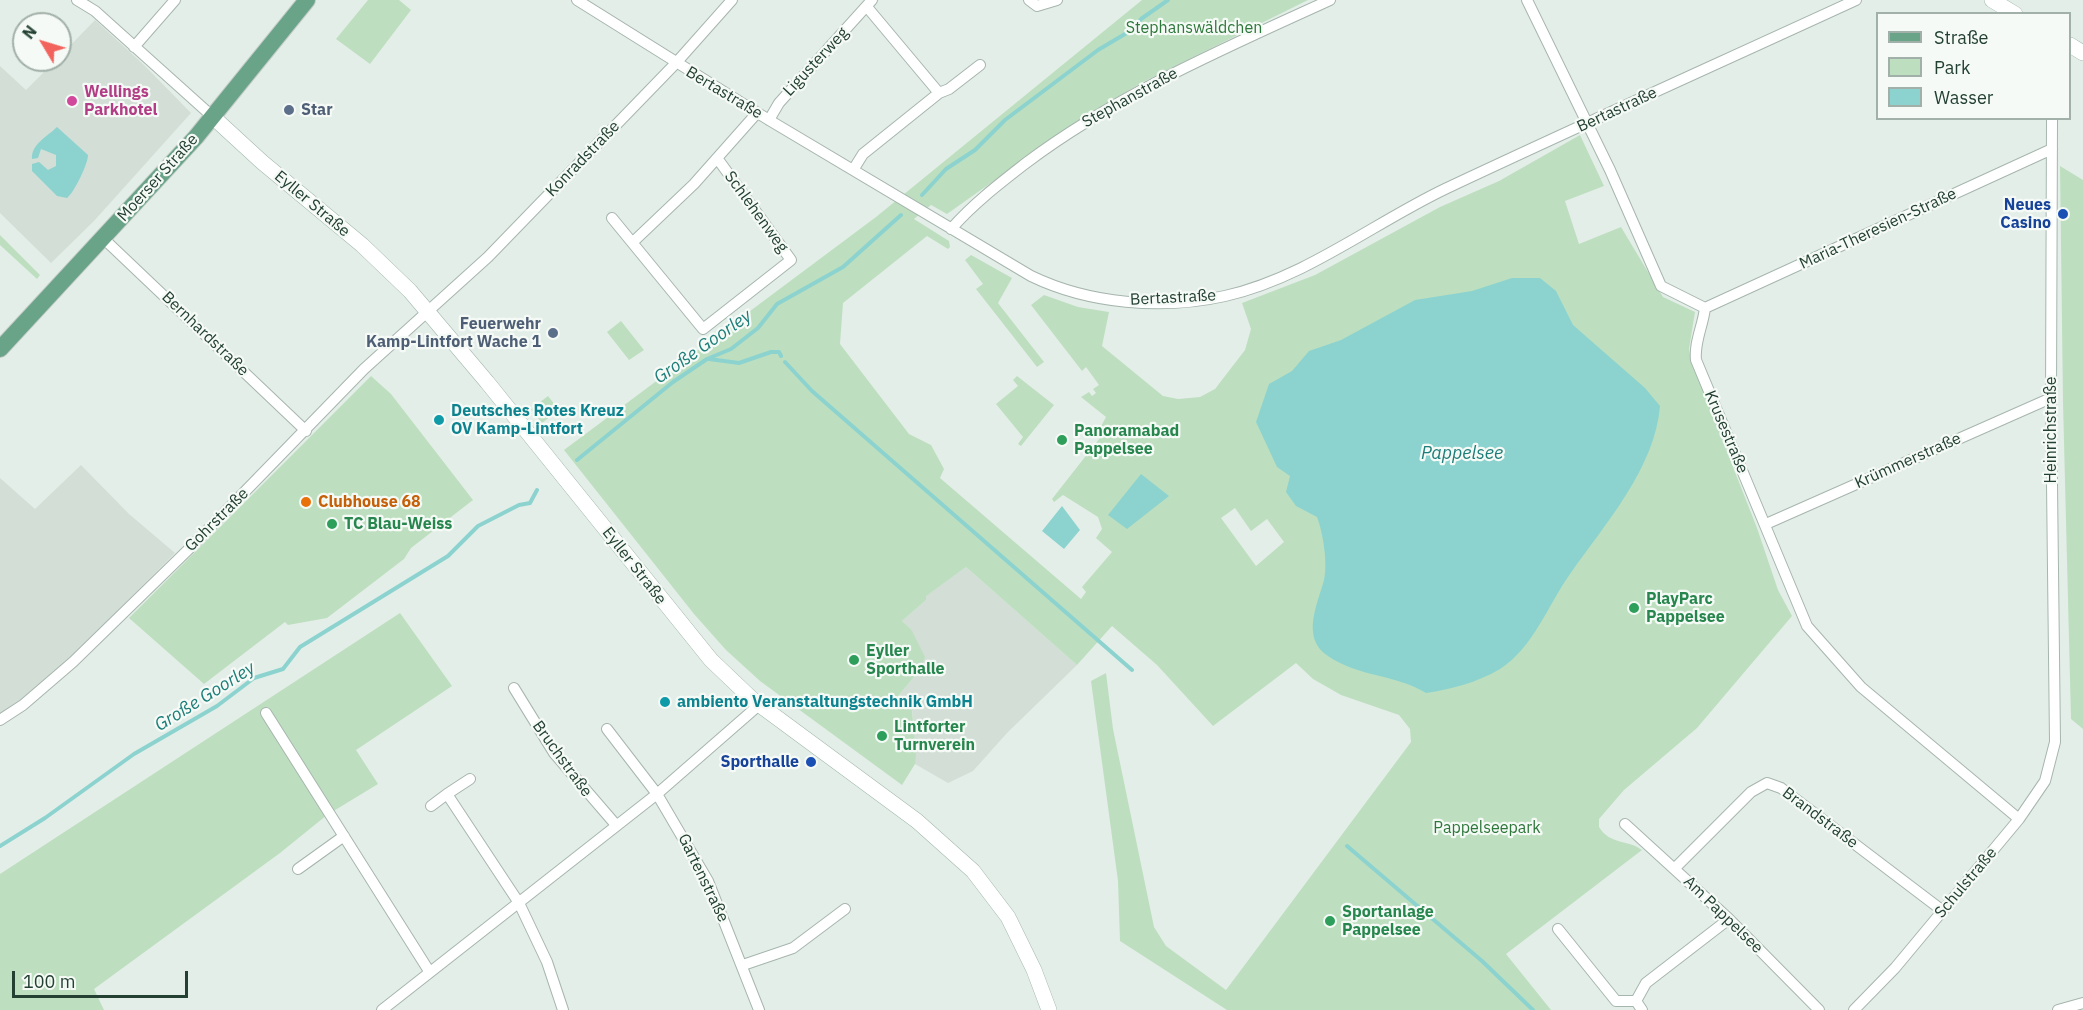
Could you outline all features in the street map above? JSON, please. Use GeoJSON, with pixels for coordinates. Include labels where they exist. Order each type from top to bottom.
{"type":"FeatureCollection","features":[{"type":"Feature","properties":{"kind":"main road","name":"Moerser Straße"},"geometry":{"type":"LineString","coordinates":[[0,349],[104,239],[213,117],[307,0]]}},
{"type":"Feature","properties":{"kind":"main road"},"geometry":{"type":"LineString","coordinates":[[1992,0],[2012,12]]}},
{"type":"Feature","properties":{"kind":"main road","name":"Eyller Straße"},"geometry":{"type":"LineString","coordinates":[[213,117],[245,147],[381,262],[428,312],[711,660],[759,705],[918,821],[973,871],[1008,917],[1034,970],[1049,1010]]}},
{"type":"Feature","properties":{"kind":"street"},"geometry":{"type":"LineString","coordinates":[[76,0],[95,11],[213,117]]}},
{"type":"Feature","properties":{"kind":"street"},"geometry":{"type":"LineString","coordinates":[[134,47],[175,0]]}},
{"type":"Feature","properties":{"kind":"street","name":"Bertastraße"},"geometry":{"type":"LineString","coordinates":[[577,0],[769,120],[1031,276],[1073,294],[1114,300],[1202,300],[1242,291],[1293,271],[1443,190],[1856,0]]}},
{"type":"Feature","properties":{"kind":"street","name":"Konradstraße"},"geometry":{"type":"LineString","coordinates":[[428,312],[488,257],[676,63],[732,0]]}},
{"type":"Feature","properties":{"kind":"street"},"geometry":{"type":"LineString","coordinates":[[1029,0],[1037,6],[1057,0]]}},
{"type":"Feature","properties":{"kind":"street","name":"Stephanstraße"},"geometry":{"type":"LineString","coordinates":[[951,230],[974,203],[1080,124],[1209,55],[1330,0]]}},
{"type":"Feature","properties":{"kind":"street"},"geometry":{"type":"LineString","coordinates":[[1527,0],[1610,170],[1661,286],[1705,308]]}},
{"type":"Feature","properties":{"kind":"street","name":"Ligusterweg"},"geometry":{"type":"LineString","coordinates":[[769,120],[779,103],[869,4],[939,93]]}},
{"type":"Feature","properties":{"kind":"street"},"geometry":{"type":"LineString","coordinates":[[853,170],[863,154],[939,93],[949,89],[980,65]]}},
{"type":"Feature","properties":{"kind":"street","name":"Schlehenweg"},"geometry":{"type":"LineString","coordinates":[[633,242],[717,158],[757,112]]}},
{"type":"Feature","properties":{"kind":"street","name":"Heinrichstraße"},"geometry":{"type":"LineString","coordinates":[[2052,120],[2051,399],[2055,742]]}},
{"type":"Feature","properties":{"kind":"street","name":"Maria-Theresien-Straße"},"geometry":{"type":"LineString","coordinates":[[1705,308],[2052,149]]}},
{"type":"Feature","properties":{"kind":"street","name":"Schlehenweg"},"geometry":{"type":"LineString","coordinates":[[612,218],[703,329],[791,260],[717,158]]}},
{"type":"Feature","properties":{"kind":"street","name":"Bernhardstraße"},"geometry":{"type":"LineString","coordinates":[[104,239],[306,430]]}},
{"type":"Feature","properties":{"kind":"street","name":"Krusestraße"},"geometry":{"type":"LineString","coordinates":[[1705,308],[1704,322],[1694,349],[1696,360],[1766,524],[1791,594],[1807,626],[1861,687],[2019,819]]}},
{"type":"Feature","properties":{"kind":"street","name":"Gohrstraße"},"geometry":{"type":"LineString","coordinates":[[0,720],[23,705],[73,662],[306,430],[364,369],[428,312]]}},
{"type":"Feature","properties":{"kind":"street","name":"Krümmerstraße"},"geometry":{"type":"LineString","coordinates":[[1766,524],[2051,399]]}},
{"type":"Feature","properties":{"kind":"street","name":"Bruchstraße"},"geometry":{"type":"LineString","coordinates":[[514,688],[554,753],[616,825]]}},
{"type":"Feature","properties":{"kind":"street"},"geometry":{"type":"LineString","coordinates":[[382,1010],[657,794],[759,705]]}},
{"type":"Feature","properties":{"kind":"street"},"geometry":{"type":"LineString","coordinates":[[266,713],[429,971]]}},
{"type":"Feature","properties":{"kind":"street"},"geometry":{"type":"LineString","coordinates":[[607,729],[657,794]]}},
{"type":"Feature","properties":{"kind":"street","name":"Schulstraße"},"geometry":{"type":"LineString","coordinates":[[1854,1010],[1895,968],[2019,819],[2045,781],[2055,742]]}},
{"type":"Feature","properties":{"kind":"street"},"geometry":{"type":"LineString","coordinates":[[431,806],[470,779]]}},
{"type":"Feature","properties":{"kind":"street","name":"Brandstraße"},"geometry":{"type":"LineString","coordinates":[[1675,868],[1751,792],[1767,783],[1781,788],[1943,911]]}},
{"type":"Feature","properties":{"kind":"street"},"geometry":{"type":"LineString","coordinates":[[447,794],[519,903],[547,962],[563,1010]]}},
{"type":"Feature","properties":{"kind":"street","name":"Gartenstraße"},"geometry":{"type":"LineString","coordinates":[[657,794],[708,881],[759,1010]]}},
{"type":"Feature","properties":{"kind":"street","name":"Am Pappelsee"},"geometry":{"type":"LineString","coordinates":[[1625,824],[1729,919],[1819,1010]]}},
{"type":"Feature","properties":{"kind":"street"},"geometry":{"type":"LineString","coordinates":[[297,869],[344,836]]}},
{"type":"Feature","properties":{"kind":"street"},"geometry":{"type":"LineString","coordinates":[[743,965],[793,948],[845,909]]}},
{"type":"Feature","properties":{"kind":"street"},"geometry":{"type":"LineString","coordinates":[[1558,929],[1616,1001],[1639,1005],[1646,983],[1729,919]]}},
{"type":"Feature","properties":{"kind":"street"},"geometry":{"type":"LineString","coordinates":[[2058,1010],[2083,1004]]}},
{"type":"Feature","properties":{"kind":"shaded area"},"geometry":{"type":"Polygon","coordinates":[[[95,20],[191,113],[94,221],[51,263],[0,213],[0,66],[26,90],[44,72],[72,72],[72,44],[95,20]]]}},
{"type":"Feature","properties":{"kind":"shaded area"},"geometry":{"type":"Polygon","coordinates":[[[81,465],[129,514],[175,553],[67,662],[24,700],[0,715],[0,478],[35,509],[81,465]]]}},
{"type":"Feature","properties":{"kind":"shaded area"},"geometry":{"type":"Polygon","coordinates":[[[966,567],[1077,665],[1007,733],[973,771],[948,783],[915,764],[912,710],[898,696],[920,670],[911,629],[902,621],[926,600],[925,596],[966,567]]]}},
{"type":"Feature","properties":{"kind":"green space"},"geometry":{"type":"Polygon","coordinates":[[[368,0],[399,0],[411,10],[370,64],[336,39],[368,0]]]}},
{"type":"Feature","properties":{"kind":"green space"},"geometry":{"type":"Polygon","coordinates":[[[1142,0],[1308,0],[1143,82],[1088,114],[947,214],[931,205],[914,219],[949,241],[950,247],[948,249],[927,236],[843,303],[840,344],[909,434],[931,445],[944,469],[940,478],[1081,599],[1086,592],[1082,587],[1112,552],[1096,538],[1102,529],[1098,517],[1063,495],[1054,502],[1052,499],[1103,434],[1099,430],[1106,417],[1081,397],[1089,392],[1092,396],[1096,393],[1093,389],[1099,385],[1086,367],[1082,371],[1031,305],[1044,295],[1078,307],[1109,312],[1102,346],[1163,396],[1178,399],[1200,397],[1215,389],[1245,350],[1251,329],[1242,303],[1315,275],[1440,207],[1499,181],[1580,135],[1604,186],[1565,201],[1579,244],[1621,227],[1663,297],[1695,312],[1689,349],[1691,360],[1757,528],[1778,590],[1792,616],[1697,728],[1624,790],[1599,819],[1599,827],[1608,837],[1642,850],[1506,954],[1551,1010],[1227,1010],[1120,941],[1118,881],[1091,681],[1106,673],[1113,729],[1154,927],[1166,946],[1226,990],[1411,742],[1410,729],[1399,715],[1341,695],[1313,679],[1296,663],[1213,726],[1157,665],[1112,626],[1077,665],[966,567],[926,596],[926,600],[902,621],[911,629],[925,657],[920,670],[898,696],[912,710],[916,754],[915,764],[902,785],[760,681],[726,650],[694,614],[564,450],[876,217],[1142,0]],[[1235,508],[1221,518],[1256,566],[1284,542],[1267,519],[1251,531],[1235,508]]]}},
{"type":"Feature","properties":{"kind":"green space"},"geometry":{"type":"Polygon","coordinates":[[[2060,166],[2083,180],[2083,729],[2071,719],[2060,166]]]}},
{"type":"Feature","properties":{"kind":"green space"},"geometry":{"type":"Polygon","coordinates":[[[0,235],[40,275],[37,279],[0,245],[0,235]]]}},
{"type":"Feature","properties":{"kind":"green space"},"geometry":{"type":"Polygon","coordinates":[[[971,255],[1012,278],[998,303],[1044,362],[1037,367],[976,289],[983,284],[965,260],[971,255]]]}},
{"type":"Feature","properties":{"kind":"green space"},"geometry":{"type":"Polygon","coordinates":[[[621,321],[644,350],[629,360],[607,332],[621,321]]]}},
{"type":"Feature","properties":{"kind":"green space","name":"TC Blau-Weiss"},"geometry":{"type":"Polygon","coordinates":[[[371,376],[391,394],[473,500],[411,548],[404,559],[327,618],[288,625],[285,622],[204,684],[129,618],[371,376]]]}},
{"type":"Feature","properties":{"kind":"green space"},"geometry":{"type":"Polygon","coordinates":[[[1017,376],[1054,405],[1021,446],[1018,444],[1023,437],[996,404],[1018,386],[1013,380],[1017,376]]]}},
{"type":"Feature","properties":{"kind":"green space"},"geometry":{"type":"Polygon","coordinates":[[[548,396],[559,410],[542,423],[531,409],[548,396]]]}},
{"type":"Feature","properties":{"kind":"green space"},"geometry":{"type":"Polygon","coordinates":[[[400,613],[452,686],[356,750],[378,784],[327,815],[280,853],[94,989],[104,1010],[0,1010],[0,874],[400,613]]]}},
{"type":"Feature","properties":{"kind":"water"},"geometry":{"type":"Polygon","coordinates":[[[57,127],[88,155],[80,178],[67,198],[57,196],[32,171],[32,164],[39,162],[48,170],[56,166],[56,155],[41,149],[38,158],[32,159],[32,154],[40,141],[57,127]]]}},
{"type":"Feature","properties":{"kind":"water","name":"Pappelsee"},"geometry":{"type":"Polygon","coordinates":[[[1512,278],[1540,278],[1556,291],[1573,325],[1645,388],[1660,406],[1656,429],[1639,473],[1613,515],[1562,586],[1522,650],[1500,669],[1482,678],[1426,693],[1402,682],[1352,668],[1328,656],[1320,649],[1313,630],[1315,609],[1325,573],[1324,548],[1319,524],[1317,517],[1296,506],[1286,492],[1290,476],[1277,467],[1256,422],[1269,384],[1292,371],[1309,351],[1341,340],[1415,300],[1472,291],[1512,278]]]}},
{"type":"Feature","properties":{"kind":"water"},"geometry":{"type":"Polygon","coordinates":[[[1141,474],[1169,496],[1127,529],[1108,515],[1141,474]]]}},
{"type":"Feature","properties":{"kind":"water"},"geometry":{"type":"Polygon","coordinates":[[[1062,506],[1080,530],[1064,549],[1042,531],[1062,506]]]}},
{"type":"Feature","properties":{"kind":"waterway","name":"Große Goorley"},"geometry":{"type":"LineString","coordinates":[[922,195],[946,169],[975,150],[1005,120],[1098,50],[1130,31],[1141,19],[1168,0]]}},
{"type":"Feature","properties":{"kind":"waterway","name":"Große Goorley"},"geometry":{"type":"LineString","coordinates":[[577,460],[673,382],[707,359],[731,349],[758,328],[777,304],[843,267],[901,215]]}},
{"type":"Feature","properties":{"kind":"waterway"},"geometry":{"type":"LineString","coordinates":[[709,359],[739,363],[771,352],[779,352],[781,356]]}},
{"type":"Feature","properties":{"kind":"waterway"},"geometry":{"type":"LineString","coordinates":[[785,362],[812,391],[1132,670]]}},
{"type":"Feature","properties":{"kind":"waterway","name":"Große Goorley"},"geometry":{"type":"LineString","coordinates":[[0,846],[45,818],[134,754],[217,706],[254,678],[283,669],[300,647],[448,556],[478,526],[519,505],[530,503],[537,490]]}},
{"type":"Feature","properties":{"kind":"waterway"},"geometry":{"type":"LineString","coordinates":[[1347,846],[1482,961],[1533,1010]]}},
{"type":"Feature","properties":{"kind":"place","name":"Wellings Parkhotel"},"geometry":{"type":"Point","coordinates":[72,101]}},
{"type":"Feature","properties":{"kind":"place","name":"Star"},"geometry":{"type":"Point","coordinates":[289,110]}},
{"type":"Feature","properties":{"kind":"place","name":"Neues Casino"},"geometry":{"type":"Point","coordinates":[2063,214]}},
{"type":"Feature","properties":{"kind":"place","name":"Feuerwehr Kamp-Lintfort Wache 1"},"geometry":{"type":"Point","coordinates":[553,333]}},
{"type":"Feature","properties":{"kind":"place","name":"Deutsches Rotes Kreuz OV Kamp-Lintfort"},"geometry":{"type":"Point","coordinates":[439,420]}},
{"type":"Feature","properties":{"kind":"place","name":"Panoramabad Pappelsee"},"geometry":{"type":"Point","coordinates":[1062,440]}},
{"type":"Feature","properties":{"kind":"place","name":"Clubhouse 68"},"geometry":{"type":"Point","coordinates":[306,502]}},
{"type":"Feature","properties":{"kind":"place","name":"TC Blau-Weiss"},"geometry":{"type":"Point","coordinates":[332,524]}},
{"type":"Feature","properties":{"kind":"place","name":"PlayParc Pappelsee"},"geometry":{"type":"Point","coordinates":[1634,608]}},
{"type":"Feature","properties":{"kind":"place","name":"Eyller Sporthalle"},"geometry":{"type":"Point","coordinates":[854,660]}},
{"type":"Feature","properties":{"kind":"place","name":"ambiento Veranstaltungstechnik GmbH"},"geometry":{"type":"Point","coordinates":[665,702]}},
{"type":"Feature","properties":{"kind":"place","name":"Lintforter Turnverein"},"geometry":{"type":"Point","coordinates":[882,736]}},
{"type":"Feature","properties":{"kind":"place","name":"Sporthalle"},"geometry":{"type":"Point","coordinates":[811,762]}},
{"type":"Feature","properties":{"kind":"place","name":"Sportanlage Pappelsee"},"geometry":{"type":"Point","coordinates":[1330,921]}},
{"type":"Feature","properties":{"kind":"park label","name":"Stephanswäldchen"},"geometry":{"type":"Point","coordinates":[1194,28]}},
{"type":"Feature","properties":{"kind":"park label","name":"Pappelseepark"},"geometry":{"type":"Point","coordinates":[1487,828]}}]}
